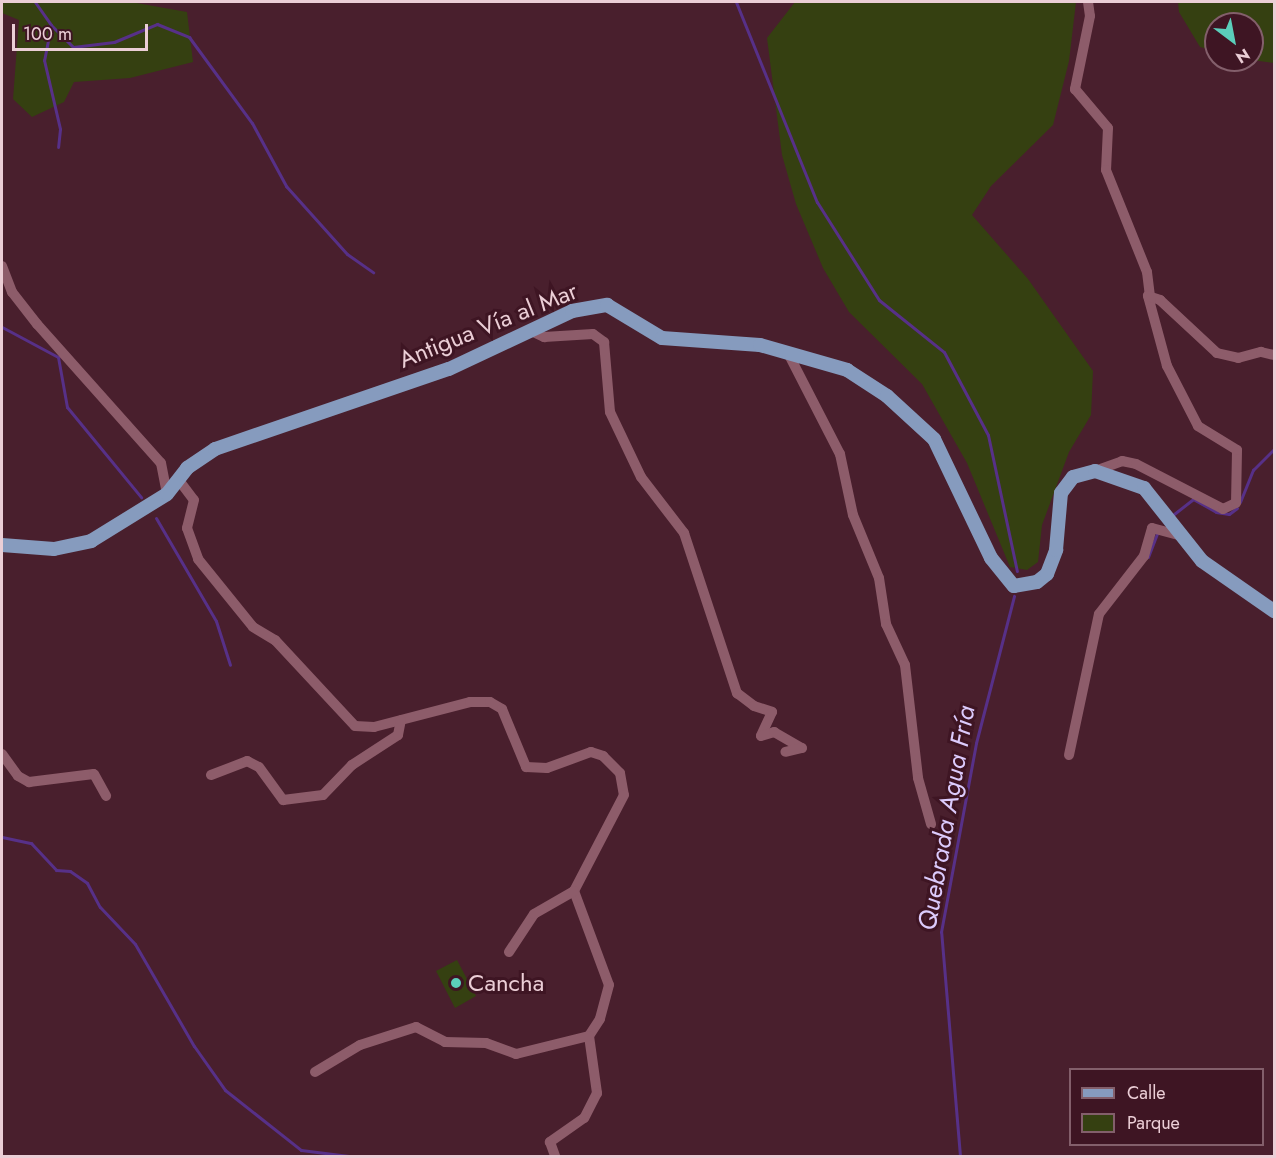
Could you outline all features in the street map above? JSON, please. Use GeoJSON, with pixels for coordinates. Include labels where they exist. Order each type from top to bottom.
{"type":"FeatureCollection","features":[{"type":"Feature","properties":{"kind":"main road","name":"Antigua Vía al Mar"},"geometry":{"type":"LineString","coordinates":[[2,545],[69,548],[91,541],[167,494],[178,479],[215,449],[449,369],[572,311],[607,305],[662,338],[726,341],[788,353],[847,370],[921,423],[944,454],[991,558],[1014,586],[1037,582],[1047,574],[1056,550],[1061,493],[1073,477],[1095,471]]}},
{"type":"Feature","properties":{"kind":"main road"},"geometry":{"type":"LineString","coordinates":[[1095,471],[1144,488],[1202,561],[1275,611]]}},
{"type":"Feature","properties":{"kind":"street"},"geometry":{"type":"LineString","coordinates":[[1088,2],[1090,16],[1075,88],[1108,128],[1106,170],[1148,272],[1150,296],[1146,302],[1167,366],[1198,426],[1237,450],[1236,503],[1223,509],[1136,464],[1122,461],[1095,471]]}},
{"type":"Feature","properties":{"kind":"street"},"geometry":{"type":"LineString","coordinates":[[2,266],[12,291],[37,324],[160,462],[167,494]]}},
{"type":"Feature","properties":{"kind":"street"},"geometry":{"type":"LineString","coordinates":[[1150,296],[1217,353],[1238,358],[1261,352],[1275,355]]}},
{"type":"Feature","properties":{"kind":"street"},"geometry":{"type":"LineString","coordinates":[[529,330],[544,336],[593,334],[604,342],[610,412],[641,477],[684,533],[737,693],[754,706],[772,711],[761,736],[774,732],[802,748],[785,753]]}},
{"type":"Feature","properties":{"kind":"street"},"geometry":{"type":"LineString","coordinates":[[788,353],[840,454],[853,515],[879,578],[886,624],[905,665],[918,778],[931,824]]}},
{"type":"Feature","properties":{"kind":"street"},"geometry":{"type":"LineString","coordinates":[[178,479],[194,500],[187,528],[193,549],[253,627],[275,640],[355,726],[401,720],[490,702],[502,709],[526,767],[547,768],[585,752],[608,760],[620,773],[624,795],[574,891],[534,914],[509,952]]}},
{"type":"Feature","properties":{"kind":"street"},"geometry":{"type":"LineString","coordinates":[[1069,755],[1099,614],[1144,556],[1152,528],[1181,537]]}},
{"type":"Feature","properties":{"kind":"street"},"geometry":{"type":"LineString","coordinates":[[212,775],[247,761],[259,767],[283,800],[323,795],[352,765],[398,735],[401,720]]}},
{"type":"Feature","properties":{"kind":"street"},"geometry":{"type":"LineString","coordinates":[[2,754],[18,776],[29,782],[94,774],[106,796]]}},
{"type":"Feature","properties":{"kind":"street"},"geometry":{"type":"LineString","coordinates":[[555,1156],[550,1142],[584,1118],[594,1104],[597,1093],[589,1036],[600,1019],[609,985],[574,891]]}},
{"type":"Feature","properties":{"kind":"street"},"geometry":{"type":"LineString","coordinates":[[315,1072],[360,1046],[416,1027],[445,1042],[486,1043],[516,1054],[589,1036]]}},
{"type":"Feature","properties":{"kind":"green space"},"geometry":{"type":"Polygon","coordinates":[[[2,2],[131,2],[187,12],[193,62],[130,78],[74,82],[64,102],[32,117],[13,99],[19,20],[2,13],[2,2]]]}},
{"type":"Feature","properties":{"kind":"green space"},"geometry":{"type":"Polygon","coordinates":[[[795,2],[1076,2],[1069,61],[1053,125],[991,186],[972,215],[1028,279],[1093,371],[1091,415],[1069,452],[1042,525],[1038,562],[1027,570],[1010,567],[967,463],[922,384],[849,312],[823,268],[796,204],[782,155],[767,38],[795,2]]]}},
{"type":"Feature","properties":{"kind":"green space"},"geometry":{"type":"Polygon","coordinates":[[[1178,2],[1274,2],[1274,63],[1264,62],[1264,12],[1204,12],[1204,48],[1200,47],[1179,12],[1178,2]]]}},
{"type":"Feature","properties":{"kind":"green space","name":"Cancha"},"geometry":{"type":"Polygon","coordinates":[[[457,960],[476,996],[455,1008],[436,971],[457,960]]]}},
{"type":"Feature","properties":{"kind":"waterway"},"geometry":{"type":"LineString","coordinates":[[35,2],[51,25],[44,60],[60,129],[58,147]]}},
{"type":"Feature","properties":{"kind":"waterway","name":"Quebrada Agua Fría"},"geometry":{"type":"LineString","coordinates":[[736,2],[817,202],[879,300],[944,352],[988,435],[1017,571]]}},
{"type":"Feature","properties":{"kind":"waterway"},"geometry":{"type":"LineString","coordinates":[[51,25],[73,47],[114,42],[157,24],[189,37],[252,123],[286,186],[347,254],[373,272]]}},
{"type":"Feature","properties":{"kind":"waterway"},"geometry":{"type":"LineString","coordinates":[[2,327],[58,357],[67,407],[141,497]]}},
{"type":"Feature","properties":{"kind":"waterway"},"geometry":{"type":"LineString","coordinates":[[1240,502],[1253,470],[1274,449]]}},
{"type":"Feature","properties":{"kind":"waterway"},"geometry":{"type":"LineString","coordinates":[[1174,514],[1193,499],[1216,512],[1229,514],[1237,508]]}},
{"type":"Feature","properties":{"kind":"waterway"},"geometry":{"type":"LineString","coordinates":[[156,518],[216,621],[230,665]]}},
{"type":"Feature","properties":{"kind":"waterway"},"geometry":{"type":"LineString","coordinates":[[1148,557],[1157,533]]}},
{"type":"Feature","properties":{"kind":"waterway","name":"Quebrada Agua Fría"},"geometry":{"type":"LineString","coordinates":[[960,1156],[941,932],[976,743],[1014,596]]}},
{"type":"Feature","properties":{"kind":"waterway"},"geometry":{"type":"LineString","coordinates":[[2,837],[31,843],[56,870],[70,871],[87,883],[100,907],[135,944],[194,1046],[225,1090],[301,1150],[349,1156]]}},
{"type":"Feature","properties":{"kind":"place","name":"Cancha"},"geometry":{"type":"Point","coordinates":[456,983]}}]}
